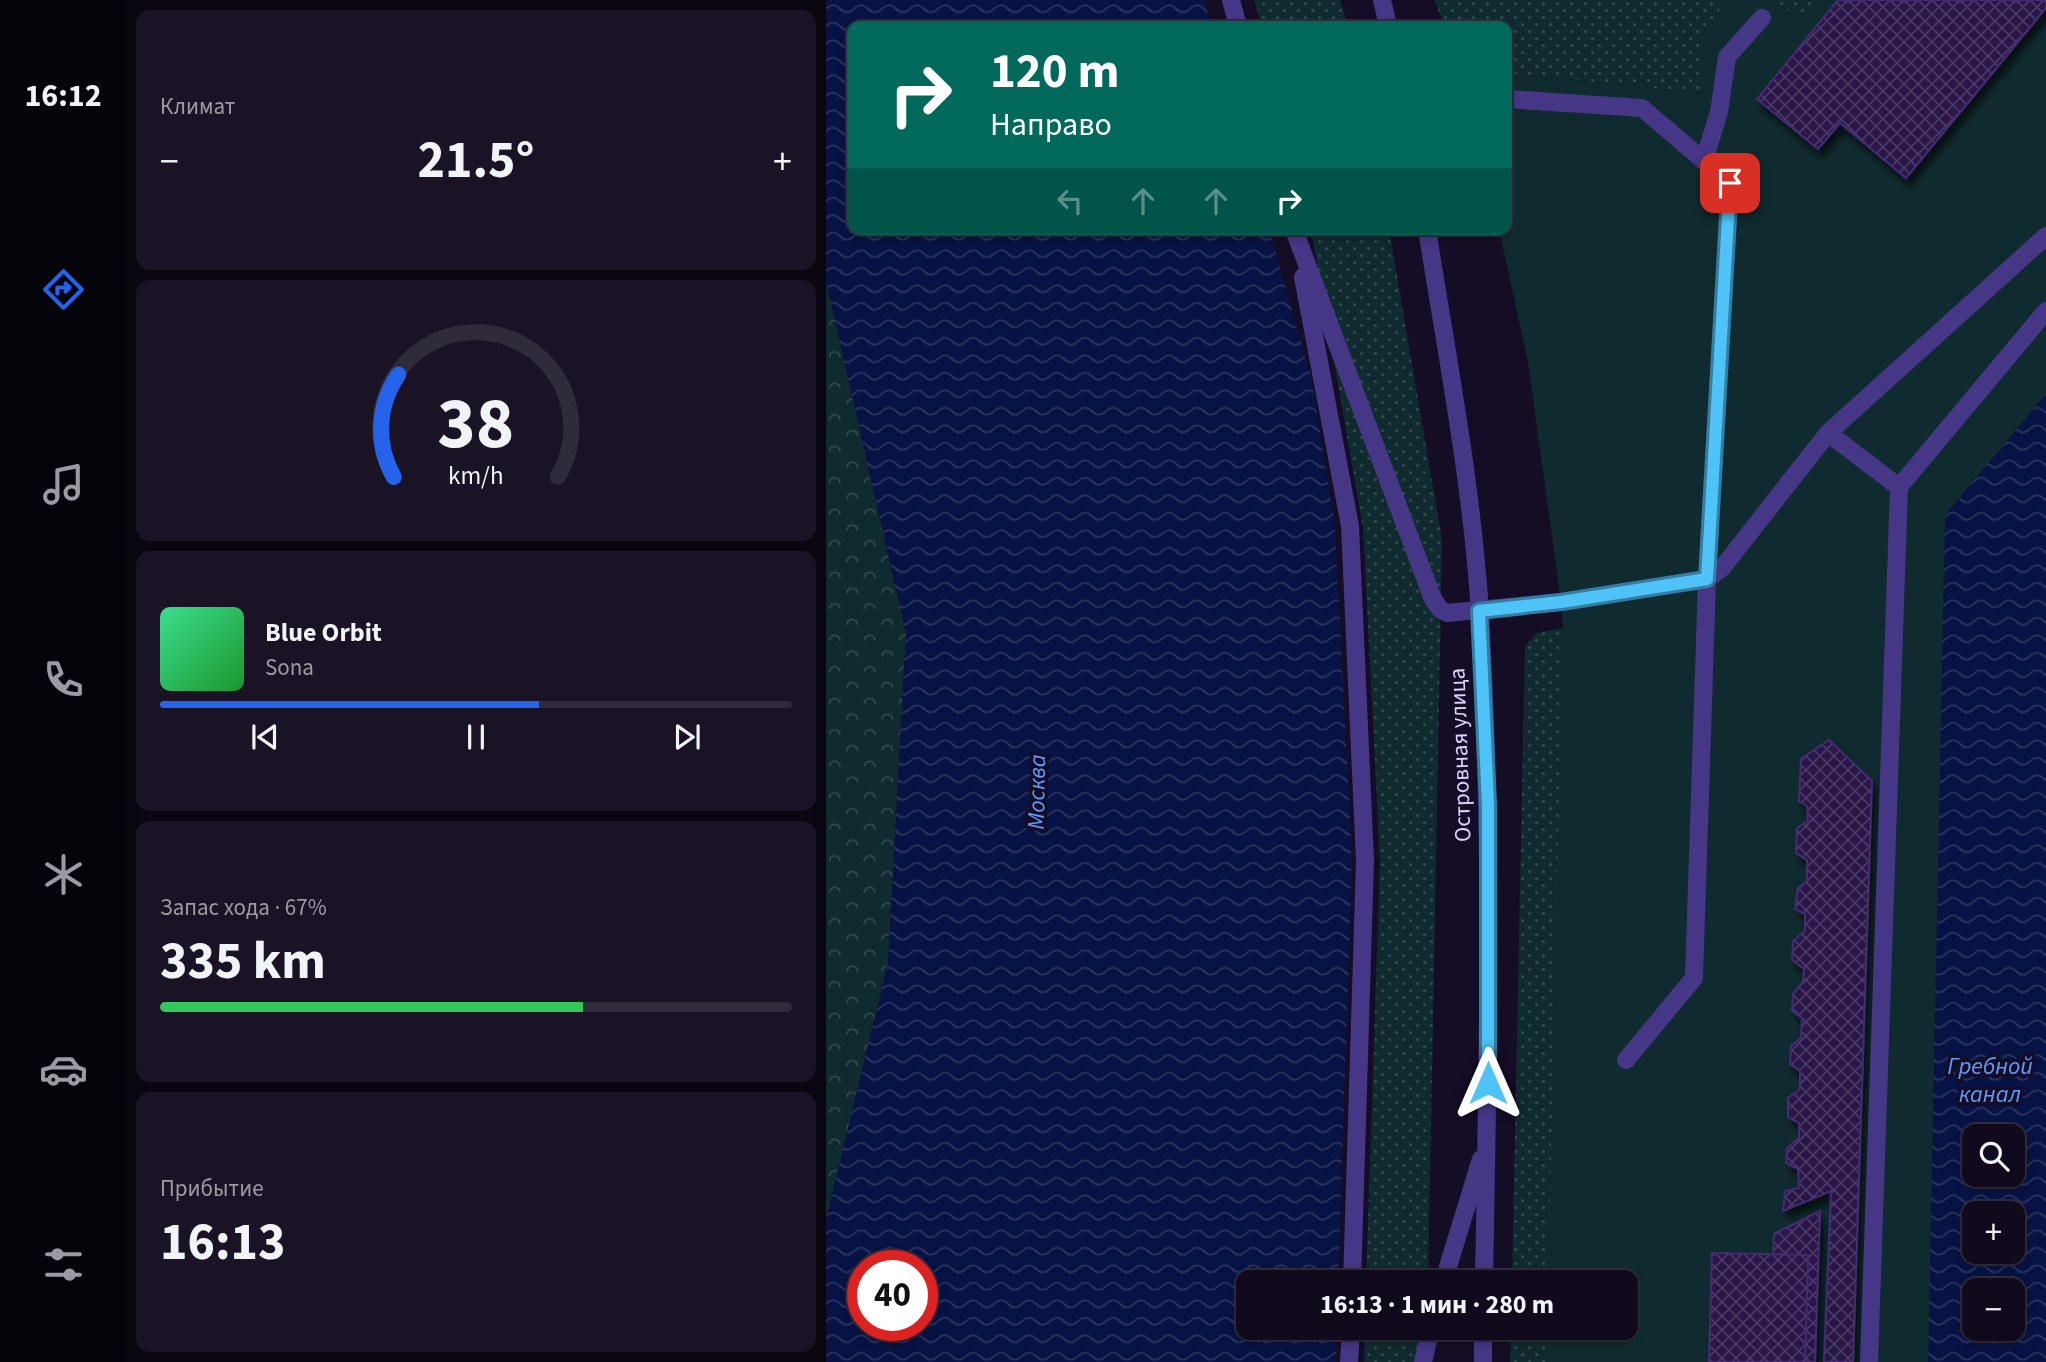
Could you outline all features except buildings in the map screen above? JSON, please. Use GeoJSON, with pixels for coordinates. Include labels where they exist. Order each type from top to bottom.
{"type":"FeatureCollection","features":[{"type":"Feature","properties":{"kind":"street"},"geometry":{"type":"LineString","coordinates":[[1231,0],[1237,21]]}},
{"type":"Feature","properties":{"kind":"street"},"geometry":{"type":"LineString","coordinates":[[1382,0],[1387,21]]}},
{"type":"Feature","properties":{"kind":"street"},"geometry":{"type":"LineString","coordinates":[[1704,161],[1719,113],[1727,57],[1762,18]]}},
{"type":"Feature","properties":{"kind":"street"},"geometry":{"type":"LineString","coordinates":[[1512,99],[1642,108],[1730,183],[1707,579],[1694,978],[1626,1060]]}},
{"type":"Feature","properties":{"kind":"street"},"geometry":{"type":"LineString","coordinates":[[1295,235],[1350,526],[1365,860],[1352,1270]]}},
{"type":"Feature","properties":{"kind":"street"},"geometry":{"type":"LineString","coordinates":[[1296,235],[1433,599],[1440,609],[1447,613],[1561,602],[1707,579],[1722,568],[1828,433],[2046,236]]}},
{"type":"Feature","properties":{"kind":"street","name":"Островная улица"},"geometry":{"type":"LineString","coordinates":[[1428,235],[1464,457],[1479,611],[1488,804],[1488,1139],[1484,1270]]}},
{"type":"Feature","properties":{"kind":"street"},"geometry":{"type":"LineString","coordinates":[[1869,1362],[1899,487],[2046,311]]}},
{"type":"Feature","properties":{"kind":"street"},"geometry":{"type":"LineString","coordinates":[[1828,433],[1899,487]]}},
{"type":"Feature","properties":{"kind":"street"},"geometry":{"type":"LineString","coordinates":[[1447,1270],[1488,1139]]}},
{"type":"Feature","properties":{"kind":"street"},"geometry":{"type":"LineString","coordinates":[[1349,1362],[1350,1340]]}},
{"type":"Feature","properties":{"kind":"street"},"geometry":{"type":"LineString","coordinates":[[1423,1362],[1428,1340]]}},
{"type":"Feature","properties":{"kind":"street"},"geometry":{"type":"LineString","coordinates":[[1483,1340],[1483,1362]]}},
{"type":"Feature","properties":{"kind":"green space"},"geometry":{"type":"Polygon","coordinates":[[[1254,0],[1340,0],[1346,21],[1260,21],[1254,0]]]}},
{"type":"Feature","properties":{"kind":"green space"},"geometry":{"type":"Polygon","coordinates":[[[1434,0],[1727,0],[1699,38],[1704,93],[1512,74],[1512,21],[1443,21],[1434,0]]]}},
{"type":"Feature","properties":{"kind":"green space","name":"Гребной канал"},"geometry":{"type":"Polygon","coordinates":[[[1727,0],[1774,0],[1799,18],[1815,0],[2046,0],[2046,1362],[1546,1362],[1547,1340],[1638,1340],[1638,1270],[1548,1270],[1563,628],[1528,362],[1500,235],[1512,235],[1512,74],[1703,93],[1699,38],[1727,0]]]}},
{"type":"Feature","properties":{"kind":"green space"},"geometry":{"type":"Polygon","coordinates":[[[1774,0],[1815,0],[1800,19],[1774,0]]]}},
{"type":"Feature","properties":{"kind":"green space"},"geometry":{"type":"Polygon","coordinates":[[[1312,235],[1390,235],[1442,540],[1428,1270],[1366,1270],[1380,861],[1363,528],[1312,235]]]}},
{"type":"Feature","properties":{"kind":"green space"},"geometry":{"type":"Polygon","coordinates":[[[826,281],[906,633],[888,963],[826,1220],[826,281]]]}},
{"type":"Feature","properties":{"kind":"green space"},"geometry":{"type":"Polygon","coordinates":[[[1563,628],[1709,1362],[1510,1362],[1511,1340],[1638,1340],[1638,1270],[1512,1270],[1525,647],[1536,633],[1563,628]]]}},
{"type":"Feature","properties":{"kind":"green space"},"geometry":{"type":"Polygon","coordinates":[[[1365,1340],[1427,1340],[1426,1362],[1364,1362],[1365,1340]]]}},
{"type":"Feature","properties":{"kind":"water","name":"Москва"},"geometry":{"type":"Polygon","coordinates":[[[826,0],[1204,0],[1210,21],[847,21],[847,235],[1271,235],[1312,381],[1335,527],[1352,860],[1338,1270],[1236,1270],[1236,1340],[1337,1340],[1336,1362],[826,1362],[826,1220],[888,963],[906,633],[826,281],[826,0]]]}},
{"type":"Feature","properties":{"kind":"water","name":"Гребной канал"},"geometry":{"type":"Polygon","coordinates":[[[2046,394],[2046,1362],[1928,1362],[1945,515],[2046,394]]]}},
{"type":"Feature","properties":{"kind":"route"},"geometry":{"type":"LineString","coordinates":[[1488,1083],[1488,804],[1479,611],[1561,602],[1707,579],[1730,183]]}}]}
